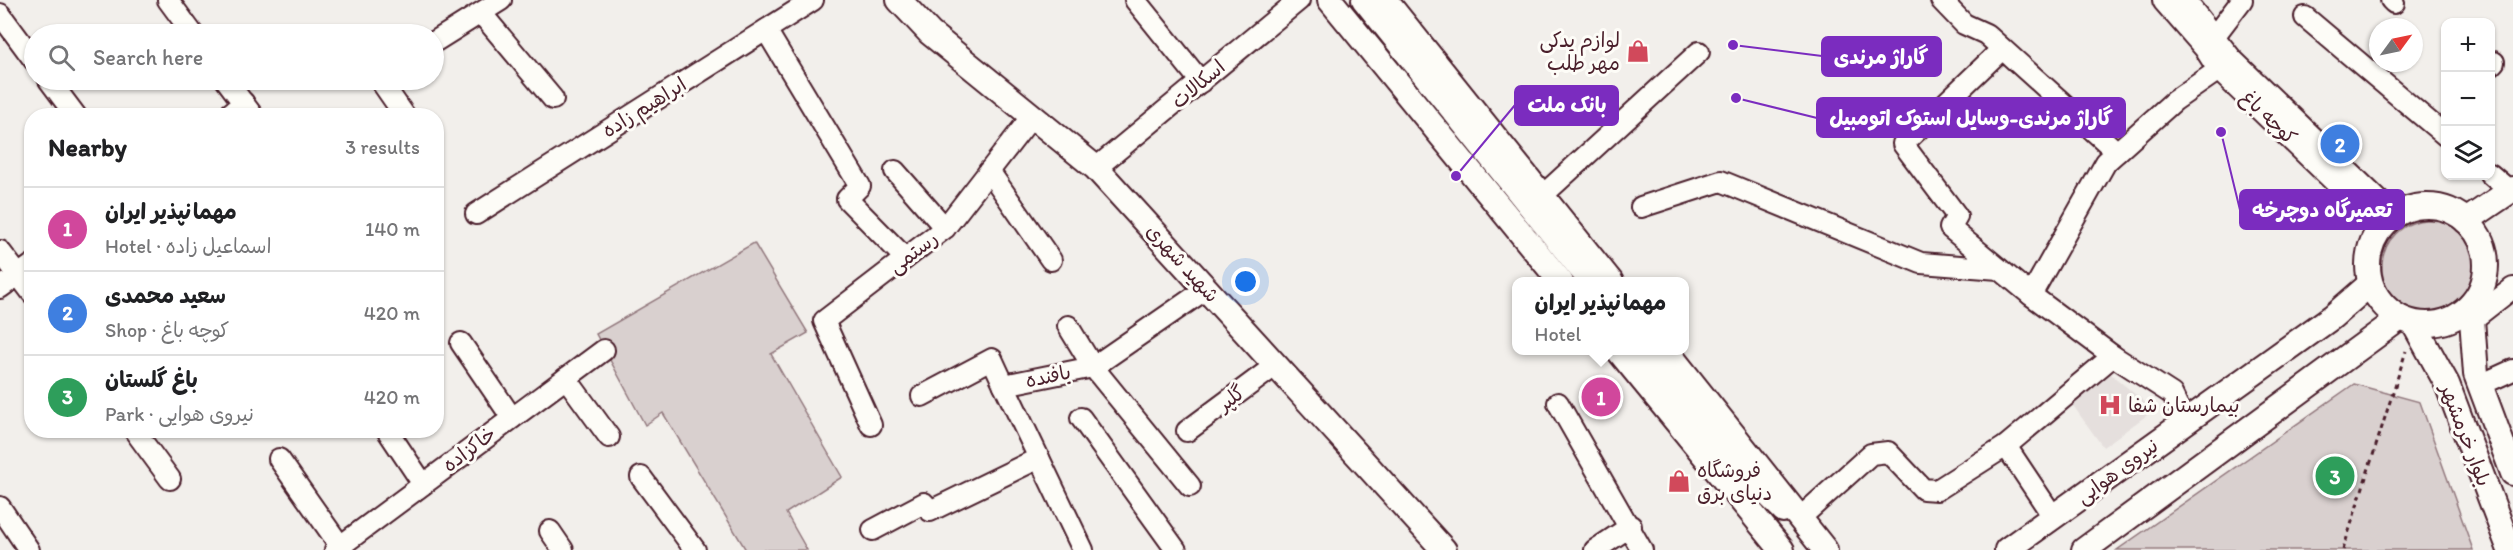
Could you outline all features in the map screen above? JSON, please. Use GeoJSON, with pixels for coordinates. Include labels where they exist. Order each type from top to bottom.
{"type":"FeatureCollection","features":[{"type":"Feature","properties":{"kind":"main road","name":"شهید شهری"},"geometry":{"type":"LineString","coordinates":[[899,0],[930,33],[1096,168],[1441,549]]}},
{"type":"Feature","properties":{"kind":"main road"},"geometry":{"type":"LineString","coordinates":[[1330,0],[1557,277]]}},
{"type":"Feature","properties":{"kind":"main road"},"geometry":{"type":"LineString","coordinates":[[1385,0],[1607,277]]}},
{"type":"Feature","properties":{"kind":"main road","name":"کوچه باغ"},"geometry":{"type":"LineString","coordinates":[[2165,0],[2211,41],[2220,69],[2388,220]]}},
{"type":"Feature","properties":{"kind":"main road"},"geometry":{"type":"LineString","coordinates":[[2466,221],[2506,183]]}},
{"type":"Feature","properties":{"kind":"main road"},"geometry":{"type":"LineString","coordinates":[[2431,206],[2453,212],[2466,221],[2480,240],[2486,262],[2485,278],[2472,313],[2445,322],[2407,321],[2387,310],[2370,284],[2367,268],[2368,253],[2388,220],[2408,209],[2431,206]]}},
{"type":"Feature","properties":{"kind":"main road","name":"نیروی هوایی"},"geometry":{"type":"LineString","coordinates":[[2007,550],[2332,317],[2370,284]]}},
{"type":"Feature","properties":{"kind":"main road","name":"بلوار خرمشهر"},"geometry":{"type":"LineString","coordinates":[[2472,313],[2476,374],[2513,472]]}},
{"type":"Feature","properties":{"kind":"main road"},"geometry":{"type":"LineString","coordinates":[[2084,550],[2407,321]]}},
{"type":"Feature","properties":{"kind":"main road","name":"بلوار خرمشهر"},"geometry":{"type":"LineString","coordinates":[[2407,321],[2447,384],[2510,550]]}},
{"type":"Feature","properties":{"kind":"main road"},"geometry":{"type":"LineString","coordinates":[[1621,355],[1782,550]]}},
{"type":"Feature","properties":{"kind":"main road"},"geometry":{"type":"LineString","coordinates":[[1669,355],[1824,550]]}},
{"type":"Feature","properties":{"kind":"street"},"geometry":{"type":"LineString","coordinates":[[168,0],[186,24]]}},
{"type":"Feature","properties":{"kind":"street"},"geometry":{"type":"LineString","coordinates":[[444,36],[501,0]]}},
{"type":"Feature","properties":{"kind":"street"},"geometry":{"type":"LineString","coordinates":[[1135,0],[1201,82]]}},
{"type":"Feature","properties":{"kind":"street","name":"اسکالات"},"geometry":{"type":"LineString","coordinates":[[1096,168],[1299,0]]}},
{"type":"Feature","properties":{"kind":"street"},"geometry":{"type":"LineString","coordinates":[[1362,0],[1585,277]]}},
{"type":"Feature","properties":{"kind":"street"},"geometry":{"type":"LineString","coordinates":[[1941,0],[1964,24],[1986,34],[2117,152]]}},
{"type":"Feature","properties":{"kind":"street"},"geometry":{"type":"LineString","coordinates":[[2185,0],[2211,41],[2232,59],[2388,220]]}},
{"type":"Feature","properties":{"kind":"street"},"geometry":{"type":"LineString","coordinates":[[2211,41],[2242,0]]}},
{"type":"Feature","properties":{"kind":"street","name":"ابراهیم زاده"},"geometry":{"type":"LineString","coordinates":[[476,214],[766,30],[801,3]]}},
{"type":"Feature","properties":{"kind":"street"},"geometry":{"type":"LineString","coordinates":[[481,13],[553,99]]}},
{"type":"Feature","properties":{"kind":"street"},"geometry":{"type":"LineString","coordinates":[[0,14],[24,46]]}},
{"type":"Feature","properties":{"kind":"street"},"geometry":{"type":"LineString","coordinates":[[2305,16],[2441,126]]}},
{"type":"Feature","properties":{"kind":"street"},"geometry":{"type":"LineString","coordinates":[[766,30],[860,186],[847,199],[905,258]]}},
{"type":"Feature","properties":{"kind":"street"},"geometry":{"type":"LineString","coordinates":[[2002,49],[1903,144],[1957,216],[1950,228],[2031,295],[2113,357],[2172,394],[2185,421]]}},
{"type":"Feature","properties":{"kind":"street"},"geometry":{"type":"LineString","coordinates":[[1542,196],[1698,52]]}},
{"type":"Feature","properties":{"kind":"street"},"geometry":{"type":"LineString","coordinates":[[2031,295],[2106,162],[2174,101],[2220,69]]}},
{"type":"Feature","properties":{"kind":"street"},"geometry":{"type":"LineString","coordinates":[[56,90],[70,108]]}},
{"type":"Feature","properties":{"kind":"street"},"geometry":{"type":"LineString","coordinates":[[234,90],[247,108]]}},
{"type":"Feature","properties":{"kind":"street"},"geometry":{"type":"LineString","coordinates":[[387,90],[399,108]]}},
{"type":"Feature","properties":{"kind":"street","name":"رستمی"},"geometry":{"type":"LineString","coordinates":[[871,424],[824,321],[945,228],[1032,116]]}},
{"type":"Feature","properties":{"kind":"street"},"geometry":{"type":"LineString","coordinates":[[895,171],[945,228]]}},
{"type":"Feature","properties":{"kind":"street"},"geometry":{"type":"LineString","coordinates":[[989,171],[1052,260]]}},
{"type":"Feature","properties":{"kind":"street"},"geometry":{"type":"LineString","coordinates":[[1641,207],[1721,181],[1921,263],[1999,268]]}},
{"type":"Feature","properties":{"kind":"street"},"geometry":{"type":"LineString","coordinates":[[0,251],[24,269]]}},
{"type":"Feature","properties":{"kind":"street"},"geometry":{"type":"LineString","coordinates":[[0,288],[24,271]]}},
{"type":"Feature","properties":{"kind":"street"},"geometry":{"type":"LineString","coordinates":[[2472,313],[2513,288]]}},
{"type":"Feature","properties":{"kind":"street","name":"بافنده"},"geometry":{"type":"LineString","coordinates":[[922,396],[992,359],[1004,385],[1093,367],[1206,289]]}},
{"type":"Feature","properties":{"kind":"street","name":"بافنده"},"geometry":{"type":"LineString","coordinates":[[1068,326],[1093,367],[1190,486]]}},
{"type":"Feature","properties":{"kind":"street"},"geometry":{"type":"LineString","coordinates":[[461,343],[512,418]]}},
{"type":"Feature","properties":{"kind":"street","name":"خاکزاده"},"geometry":{"type":"LineString","coordinates":[[339,549],[604,350]]}},
{"type":"Feature","properties":{"kind":"street"},"geometry":{"type":"LineString","coordinates":[[1647,355],[1735,464],[1790,550]]}},
{"type":"Feature","properties":{"kind":"street"},"geometry":{"type":"LineString","coordinates":[[1800,518],[1871,454],[1888,452],[1923,489],[1937,490],[2006,446],[2113,357]]}},
{"type":"Feature","properties":{"kind":"street","name":"گلپر"},"geometry":{"type":"LineString","coordinates":[[1187,430],[1276,365]]}},
{"type":"Feature","properties":{"kind":"street"},"geometry":{"type":"LineString","coordinates":[[2480,385],[2513,370]]}},
{"type":"Feature","properties":{"kind":"street"},"geometry":{"type":"LineString","coordinates":[[566,378],[609,437]]}},
{"type":"Feature","properties":{"kind":"street"},"geometry":{"type":"LineString","coordinates":[[1004,385],[1083,550]]}},
{"type":"Feature","properties":{"kind":"street"},"geometry":{"type":"LineString","coordinates":[[1558,403],[1642,550]]}},
{"type":"Feature","properties":{"kind":"street"},"geometry":{"type":"LineString","coordinates":[[1081,418],[1176,550]]}},
{"type":"Feature","properties":{"kind":"street"},"geometry":{"type":"LineString","coordinates":[[140,438],[170,479]]}},
{"type":"Feature","properties":{"kind":"street"},"geometry":{"type":"LineString","coordinates":[[392,438],[423,484]]}},
{"type":"Feature","properties":{"kind":"street"},"geometry":{"type":"LineString","coordinates":[[2006,446],[2054,518]]}},
{"type":"Feature","properties":{"kind":"street"},"geometry":{"type":"LineString","coordinates":[[873,530],[924,503],[930,511],[1039,458]]}},
{"type":"Feature","properties":{"kind":"street"},"geometry":{"type":"LineString","coordinates":[[279,459],[339,549]]}},
{"type":"Feature","properties":{"kind":"street"},"geometry":{"type":"LineString","coordinates":[[1735,464],[1824,550]]}},
{"type":"Feature","properties":{"kind":"street"},"geometry":{"type":"LineString","coordinates":[[641,477],[695,550]]}},
{"type":"Feature","properties":{"kind":"street"},"geometry":{"type":"LineString","coordinates":[[0,507],[29,550]]}},
{"type":"Feature","properties":{"kind":"street"},"geometry":{"type":"LineString","coordinates":[[1595,550],[1630,526]]}},
{"type":"Feature","properties":{"kind":"street"},"geometry":{"type":"LineString","coordinates":[[550,531],[563,550]]}},
{"type":"Feature","properties":{"kind":"path"},"geometry":{"type":"LineString","coordinates":[[2343,550],[2407,321]]}},
{"type":"Feature","properties":{"kind":"shaded area"},"geometry":{"type":"Polygon","coordinates":[[[2429,220],[2447,223],[2462,234],[2473,249],[2476,267],[2473,285],[2462,300],[2447,311],[2429,314],[2411,311],[2396,300],[2385,285],[2382,267],[2385,249],[2396,234],[2411,223],[2429,220]]]}},
{"type":"Feature","properties":{"kind":"shaded area"},"geometry":{"type":"Polygon","coordinates":[[[754,243],[808,333],[771,354],[842,477],[786,513],[807,550],[746,550],[663,413],[645,425],[596,334],[754,243]]]}},
{"type":"Feature","properties":{"kind":"shaded area","name":"بیمارستان شفا"},"geometry":{"type":"Polygon","coordinates":[[[2105,369],[2154,410],[2103,447],[2069,400],[2105,369]]]}},
{"type":"Feature","properties":{"kind":"shaded area"},"geometry":{"type":"Polygon","coordinates":[[[2354,384],[2420,402],[2473,550],[2117,550],[2354,384]]]}},
{"type":"Feature","properties":{"kind":"place","name":"گاراژ مرندی"},"geometry":{"type":"Point","coordinates":[1733,45]}},
{"type":"Feature","properties":{"kind":"place","name":"لوازم یدکی مهر طلب"},"geometry":{"type":"Point","coordinates":[1638,51]}},
{"type":"Feature","properties":{"kind":"place","name":"گاراژ مرندی-وسایل استوک اتومبیل"},"geometry":{"type":"Point","coordinates":[1736,98]}},
{"type":"Feature","properties":{"kind":"place","name":"تعمیرگاه دوچرخه"},"geometry":{"type":"Point","coordinates":[2221,132]}},
{"type":"Feature","properties":{"kind":"place","name":"سعید محمدی"},"geometry":{"type":"Point","coordinates":[2340,144]}},
{"type":"Feature","properties":{"kind":"place","name":"بانک ملت"},"geometry":{"type":"Point","coordinates":[1456,176]}},
{"type":"Feature","properties":{"kind":"place","name":"مهمانپذیر ایران"},"geometry":{"type":"Point","coordinates":[1601,397]}},
{"type":"Feature","properties":{"kind":"place","name":"بیمارستان شفا"},"geometry":{"type":"Point","coordinates":[2110,405]}},
{"type":"Feature","properties":{"kind":"place","name":"باغ گلستان"},"geometry":{"type":"Point","coordinates":[2335,476]}},
{"type":"Feature","properties":{"kind":"place","name":"فروشگاه دنیای برق"},"geometry":{"type":"Point","coordinates":[1679,481]}}]}
